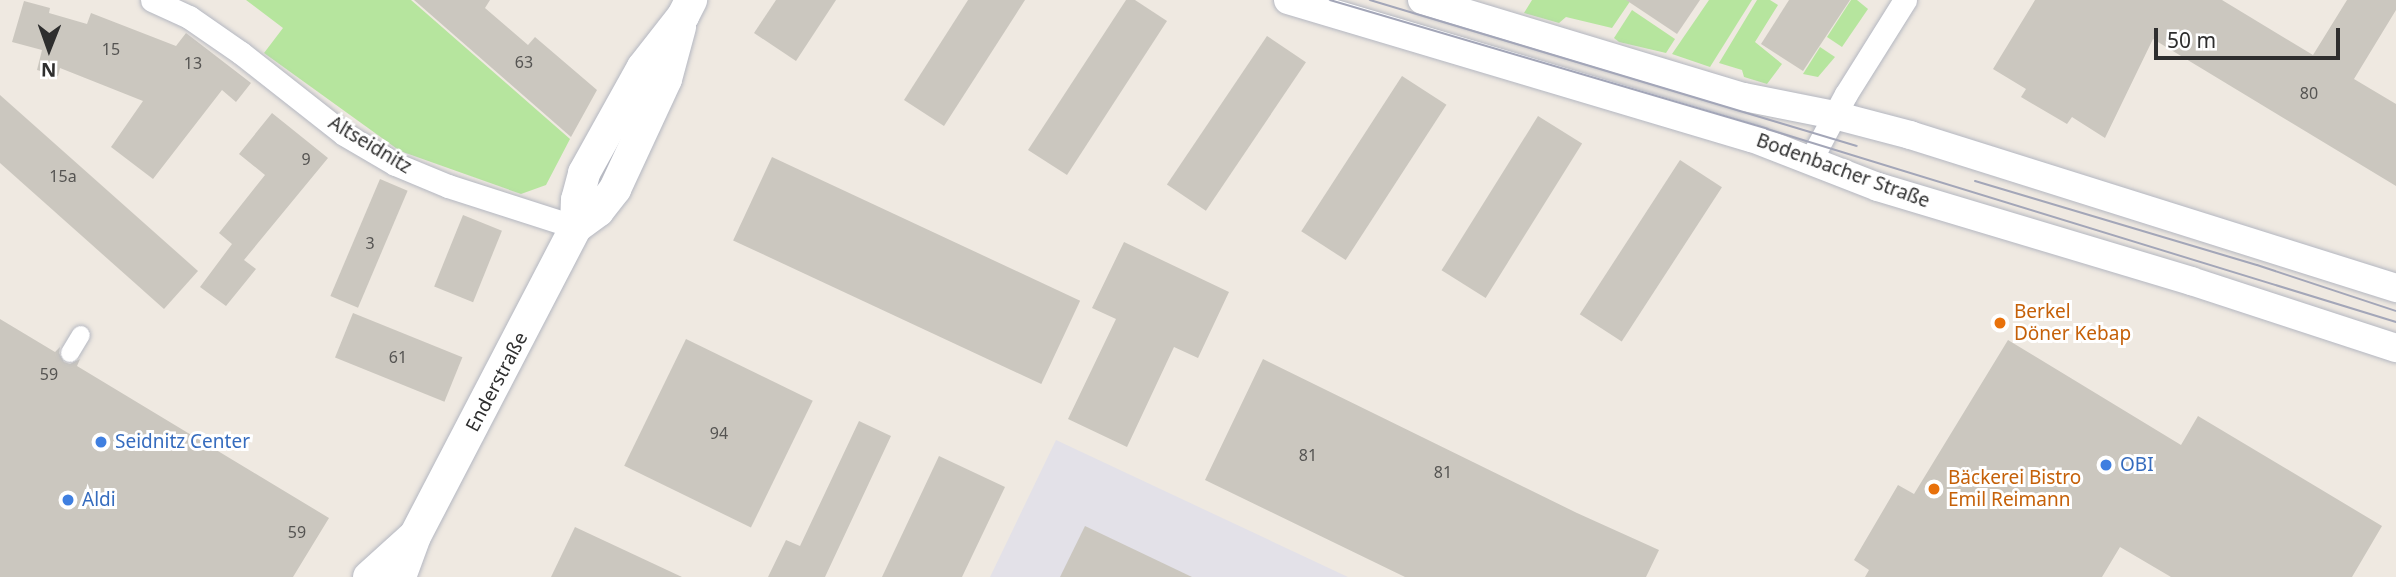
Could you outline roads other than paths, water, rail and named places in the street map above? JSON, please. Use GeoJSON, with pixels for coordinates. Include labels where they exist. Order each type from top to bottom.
{"type":"FeatureCollection","features":[{"type":"Feature","properties":{"kind":"main road","name":"Enderstraße"},"geometry":{"type":"LineString","coordinates":[[400,577],[415,536],[576,227],[598,211],[615,189],[666,79],[687,8]]}},
{"type":"Feature","properties":{"kind":"main road","name":"Enderstraße"},"geometry":{"type":"LineString","coordinates":[[369,577],[415,536]]}},
{"type":"Feature","properties":{"kind":"street","name":"Altseidnitz"},"geometry":{"type":"LineString","coordinates":[[152,0],[194,8],[241,53],[344,134],[395,164],[449,186],[576,227]]}},
{"type":"Feature","properties":{"kind":"street","name":"Bodenbacher Straße"},"geometry":{"type":"LineString","coordinates":[[1288,0],[1752,138],[1878,187],[2191,281],[2396,348]]}},
{"type":"Feature","properties":{"kind":"street","name":"Bodenbacher Straße"},"geometry":{"type":"LineString","coordinates":[[1422,0],[1744,97],[1834,115],[2160,211],[2396,288]]}},
{"type":"Feature","properties":{"kind":"street"},"geometry":{"type":"LineString","coordinates":[[1810,161],[1834,115],[1905,0]]}},
{"type":"Feature","properties":{"kind":"street"},"geometry":{"type":"LineString","coordinates":[[70,353],[81,335]]}},
{"type":"Feature","properties":{"kind":"tram line"},"geometry":{"type":"LineString","coordinates":[[1330,0],[1767,129],[2396,322]]}},
{"type":"Feature","properties":{"kind":"tram line"},"geometry":{"type":"LineString","coordinates":[[1370,0],[1857,146]]}},
{"type":"Feature","properties":{"kind":"tram line"},"geometry":{"type":"LineString","coordinates":[[1975,181],[2257,265],[2396,311]]}},
{"type":"Feature","properties":{"kind":"place","name":"Berkel Döner Kebap"},"geometry":{"type":"Point","coordinates":[2000,323]}},
{"type":"Feature","properties":{"kind":"place","name":"Seidnitz Center"},"geometry":{"type":"Point","coordinates":[101,442]}},
{"type":"Feature","properties":{"kind":"place","name":"OBI"},"geometry":{"type":"Point","coordinates":[2106,465]}},
{"type":"Feature","properties":{"kind":"place","name":"Bäckerei Bistro Emil Reimann"},"geometry":{"type":"Point","coordinates":[1934,489]}},
{"type":"Feature","properties":{"kind":"place","name":"Aldi"},"geometry":{"type":"Point","coordinates":[68,500]}}]}
